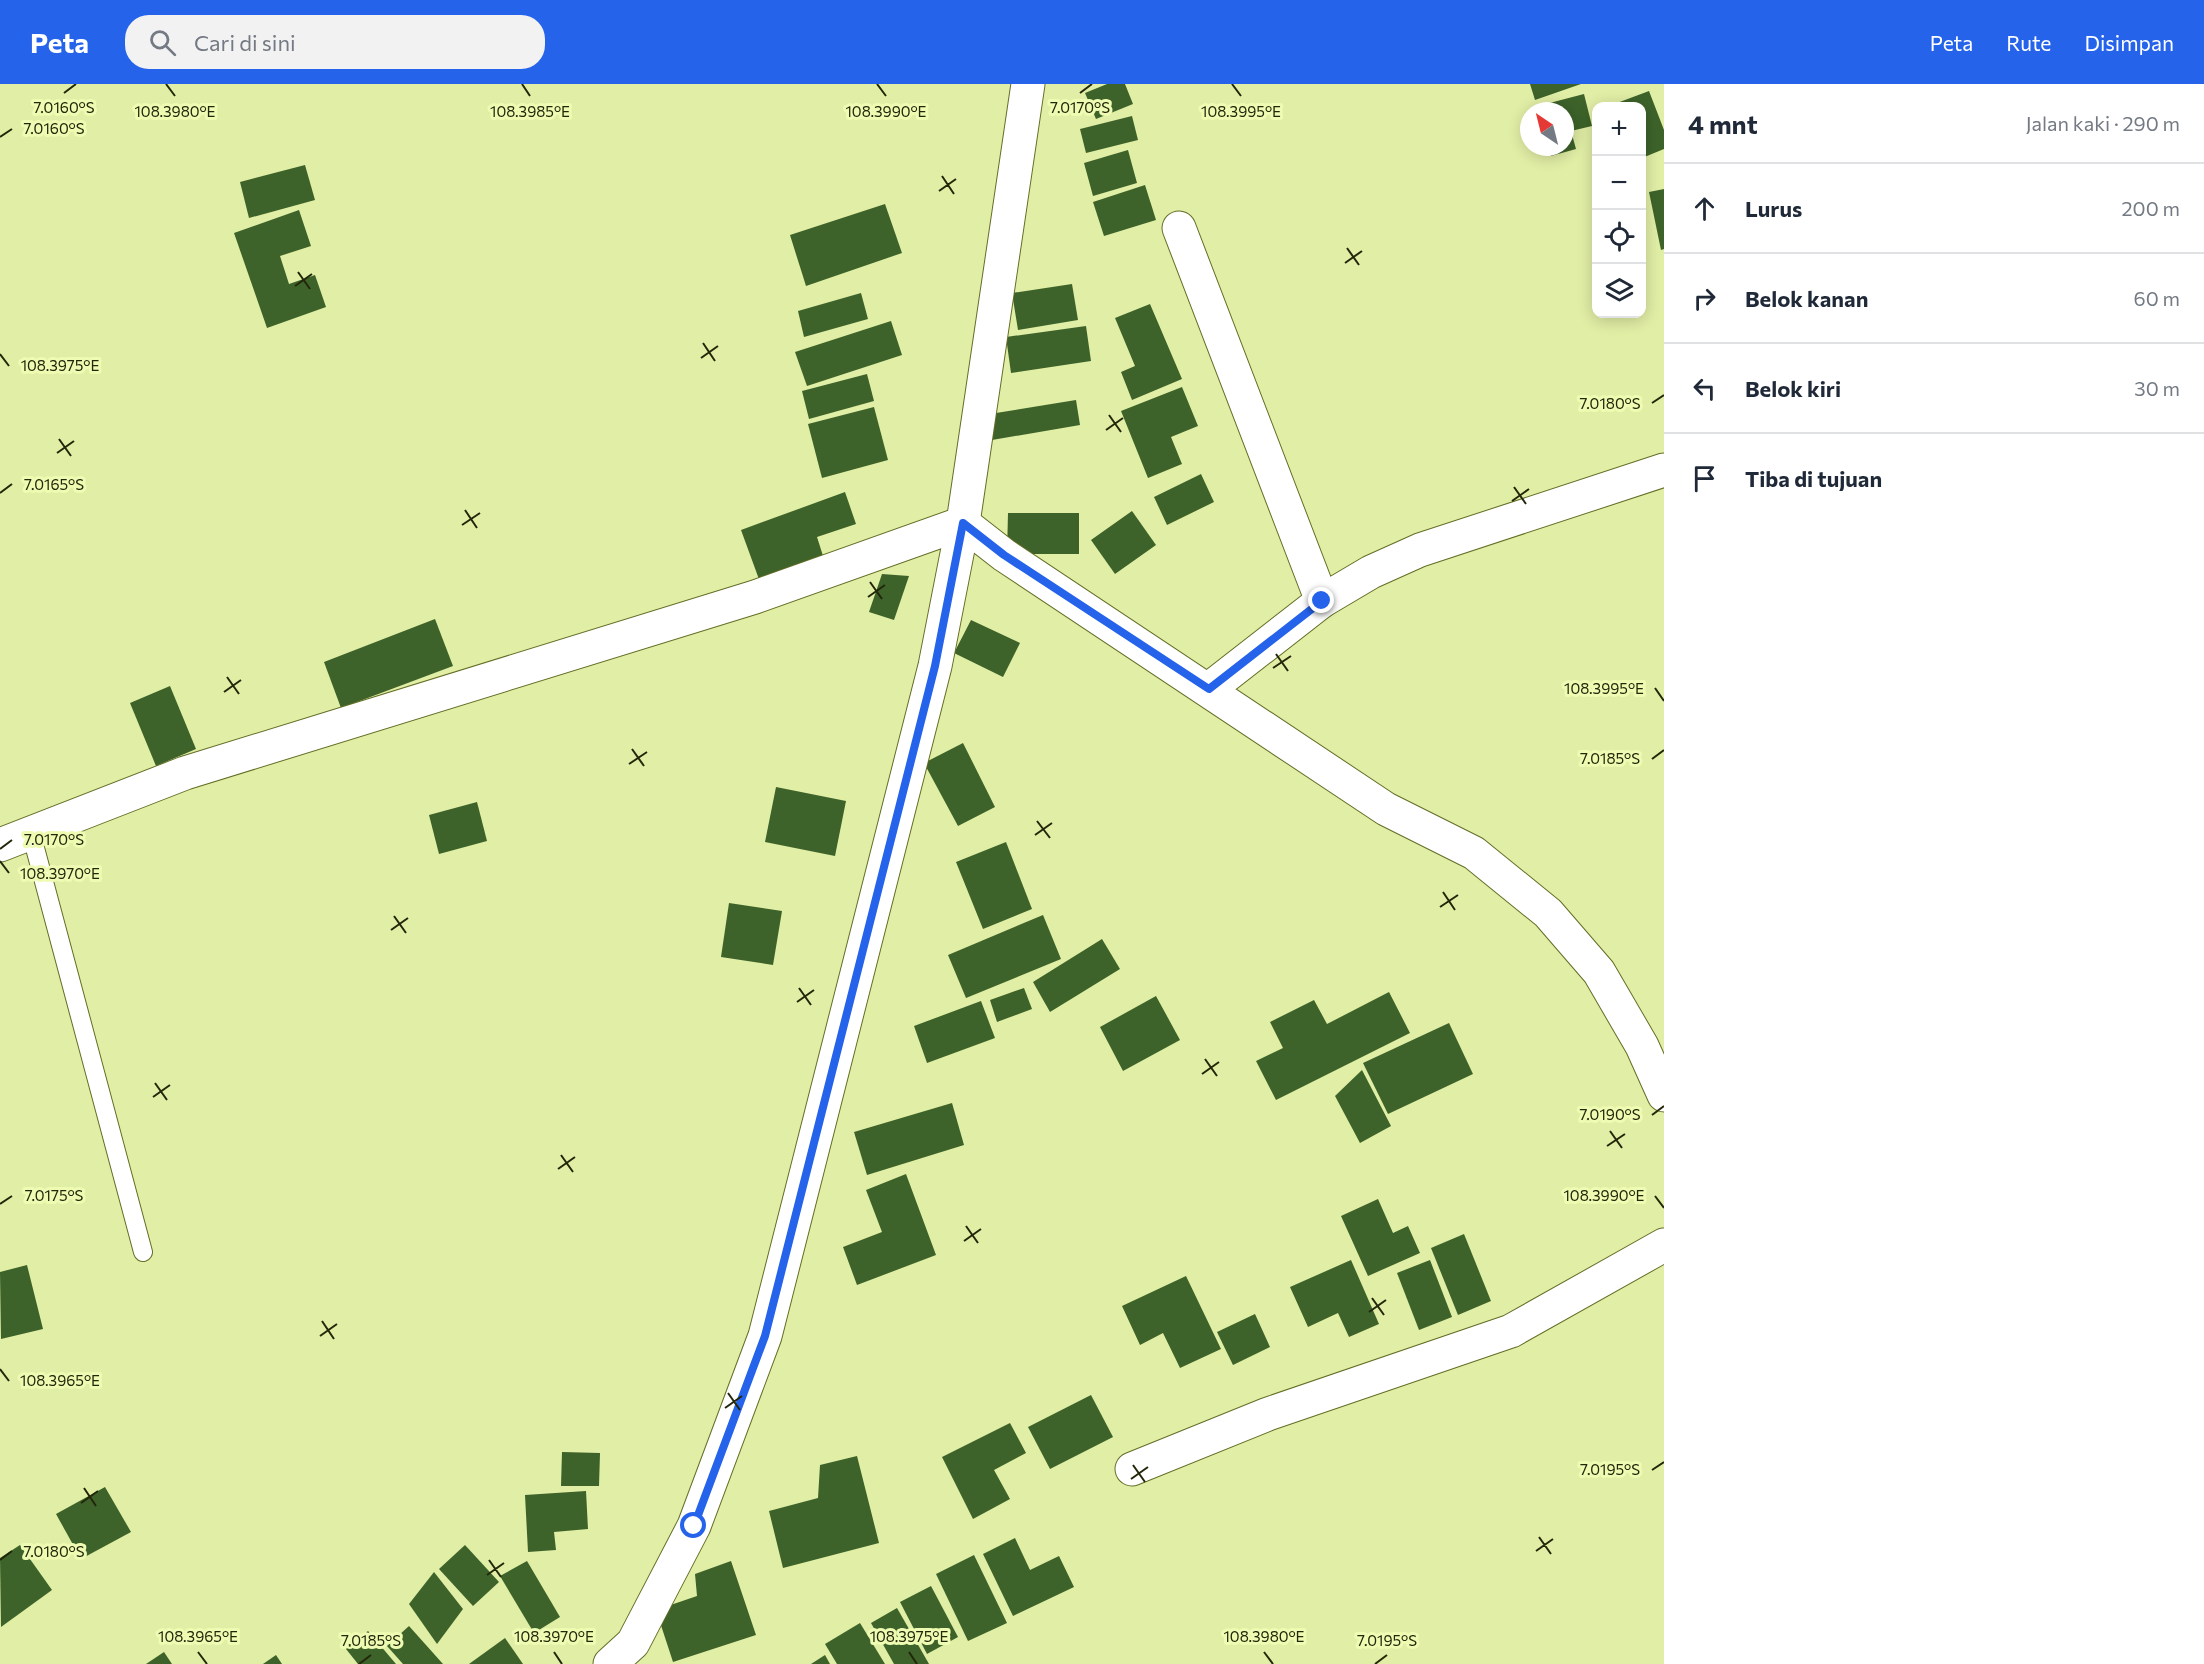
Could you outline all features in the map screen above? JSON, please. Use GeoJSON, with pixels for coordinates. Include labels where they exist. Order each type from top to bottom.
{"type":"FeatureCollection","features":[{"type":"Feature","properties":{"kind":"street"},"geometry":{"type":"LineString","coordinates":[[610,1664],[633,1643],[694,1526],[765,1336],[935,666],[963,523],[1028,84]]}},
{"type":"Feature","properties":{"kind":"street"},"geometry":{"type":"LineString","coordinates":[[1179,228],[1322,601]]}},
{"type":"Feature","properties":{"kind":"street"},"geometry":{"type":"LineString","coordinates":[[1209,689],[1322,601],[1371,572],[1419,550],[1664,470]]}},
{"type":"Feature","properties":{"kind":"street"},"geometry":{"type":"LineString","coordinates":[[963,523],[1004,555],[1209,689],[1386,809],[1474,853],[1548,913],[1599,972],[1642,1046],[1664,1095]]}},
{"type":"Feature","properties":{"kind":"street"},"geometry":{"type":"LineString","coordinates":[[0,845],[185,773],[755,597],[963,523]]}},
{"type":"Feature","properties":{"kind":"street"},"geometry":{"type":"LineString","coordinates":[[1132,1469],[1268,1414],[1511,1331],[1664,1245]]}},
{"type":"Feature","properties":{"kind":"lane"},"geometry":{"type":"LineString","coordinates":[[31,833],[143,1252]]}},
{"type":"Feature","properties":{"kind":"building"},"geometry":{"type":"Polygon","coordinates":[[[1107,84],[1125,84],[1133,104],[1096,119],[1085,93],[1107,84]]]}},
{"type":"Feature","properties":{"kind":"building"},"geometry":{"type":"Polygon","coordinates":[[[1530,84],[1581,84],[1535,100],[1530,84]]]}},
{"type":"Feature","properties":{"kind":"building"},"geometry":{"type":"Polygon","coordinates":[[[1649,91],[1664,130],[1664,149],[1646,156],[1646,102],[1620,102],[1649,91]]]}},
{"type":"Feature","properties":{"kind":"building"},"geometry":{"type":"Polygon","coordinates":[[[1584,94],[1592,126],[1574,130],[1574,102],[1553,102],[1584,94]]]}},
{"type":"Feature","properties":{"kind":"building"},"geometry":{"type":"Polygon","coordinates":[[[1132,116],[1138,140],[1086,153],[1080,129],[1132,116]]]}},
{"type":"Feature","properties":{"kind":"building"},"geometry":{"type":"Polygon","coordinates":[[[1128,150],[1137,183],[1093,196],[1084,163],[1128,150]]]}},
{"type":"Feature","properties":{"kind":"building"},"geometry":{"type":"Polygon","coordinates":[[[305,165],[315,200],[249,218],[240,182],[305,165]]]}},
{"type":"Feature","properties":{"kind":"building"},"geometry":{"type":"Polygon","coordinates":[[[1145,185],[1156,220],[1104,236],[1093,202],[1145,185]]]}},
{"type":"Feature","properties":{"kind":"building"},"geometry":{"type":"Polygon","coordinates":[[[1664,189],[1664,249],[1661,250],[1649,192],[1664,189]]]}},
{"type":"Feature","properties":{"kind":"building"},"geometry":{"type":"Polygon","coordinates":[[[885,204],[902,253],[806,286],[790,235],[885,204]]]}},
{"type":"Feature","properties":{"kind":"building"},"geometry":{"type":"Polygon","coordinates":[[[299,210],[311,246],[280,256],[289,284],[315,275],[326,307],[267,328],[234,233],[299,210]]]}},
{"type":"Feature","properties":{"kind":"building"},"geometry":{"type":"Polygon","coordinates":[[[1072,284],[1078,320],[1018,330],[1012,293],[1072,284]]]}},
{"type":"Feature","properties":{"kind":"building"},"geometry":{"type":"Polygon","coordinates":[[[861,293],[868,319],[804,337],[798,311],[861,293]]]}},
{"type":"Feature","properties":{"kind":"building"},"geometry":{"type":"Polygon","coordinates":[[[1150,304],[1182,379],[1132,400],[1121,372],[1135,366],[1115,318],[1150,304]]]}},
{"type":"Feature","properties":{"kind":"building"},"geometry":{"type":"Polygon","coordinates":[[[891,321],[902,355],[807,386],[795,352],[891,321]]]}},
{"type":"Feature","properties":{"kind":"building"},"geometry":{"type":"Polygon","coordinates":[[[1086,326],[1091,361],[1011,373],[1006,337],[1086,326]]]}},
{"type":"Feature","properties":{"kind":"building"},"geometry":{"type":"Polygon","coordinates":[[[867,374],[874,401],[809,419],[802,391],[867,374]]]}},
{"type":"Feature","properties":{"kind":"building"},"geometry":{"type":"Polygon","coordinates":[[[1182,387],[1198,426],[1171,437],[1182,464],[1148,478],[1121,411],[1182,387]]]}},
{"type":"Feature","properties":{"kind":"building"},"geometry":{"type":"Polygon","coordinates":[[[1076,400],[1080,425],[992,440],[996,413],[1076,400]]]}},
{"type":"Feature","properties":{"kind":"building"},"geometry":{"type":"Polygon","coordinates":[[[874,407],[888,460],[822,478],[808,424],[874,407]]]}},
{"type":"Feature","properties":{"kind":"building"},"geometry":{"type":"Polygon","coordinates":[[[1201,474],[1214,502],[1167,525],[1154,497],[1201,474]]]}},
{"type":"Feature","properties":{"kind":"building"},"geometry":{"type":"Polygon","coordinates":[[[845,492],[856,524],[817,537],[824,559],[760,582],[741,530],[845,492]]]}},
{"type":"Feature","properties":{"kind":"building"},"geometry":{"type":"Polygon","coordinates":[[[1132,511],[1156,545],[1115,574],[1091,540],[1132,511]]]}},
{"type":"Feature","properties":{"kind":"building"},"geometry":{"type":"Polygon","coordinates":[[[1008,513],[1079,513],[1079,554],[1007,554],[1008,513]]]}},
{"type":"Feature","properties":{"kind":"building"},"geometry":{"type":"Polygon","coordinates":[[[882,574],[909,576],[894,620],[869,612],[882,574]]]}},
{"type":"Feature","properties":{"kind":"building"},"geometry":{"type":"Polygon","coordinates":[[[435,619],[453,666],[341,708],[324,662],[435,619]]]}},
{"type":"Feature","properties":{"kind":"building"},"geometry":{"type":"Polygon","coordinates":[[[971,620],[1020,643],[1003,677],[954,653],[971,620]]]}},
{"type":"Feature","properties":{"kind":"building"},"geometry":{"type":"Polygon","coordinates":[[[170,686],[196,749],[156,766],[130,703],[170,686]]]}},
{"type":"Feature","properties":{"kind":"building"},"geometry":{"type":"Polygon","coordinates":[[[963,743],[995,807],[958,826],[924,763],[963,743]]]}},
{"type":"Feature","properties":{"kind":"building"},"geometry":{"type":"Polygon","coordinates":[[[776,787],[846,801],[835,856],[765,842],[776,787]]]}},
{"type":"Feature","properties":{"kind":"building"},"geometry":{"type":"Polygon","coordinates":[[[477,802],[487,841],[439,854],[429,815],[477,802]]]}},
{"type":"Feature","properties":{"kind":"building"},"geometry":{"type":"Polygon","coordinates":[[[1006,842],[1032,909],[983,929],[956,862],[1006,842]]]}},
{"type":"Feature","properties":{"kind":"building"},"geometry":{"type":"Polygon","coordinates":[[[729,903],[782,911],[773,965],[721,957],[729,903]]]}},
{"type":"Feature","properties":{"kind":"building"},"geometry":{"type":"Polygon","coordinates":[[[1043,915],[1061,959],[966,998],[948,955],[1043,915]]]}},
{"type":"Feature","properties":{"kind":"building"},"geometry":{"type":"Polygon","coordinates":[[[1102,939],[1120,969],[1050,1012],[1033,982],[1102,939]]]}},
{"type":"Feature","properties":{"kind":"building"},"geometry":{"type":"Polygon","coordinates":[[[1024,988],[1032,1009],[997,1022],[990,1000],[1024,988]]]}},
{"type":"Feature","properties":{"kind":"building"},"geometry":{"type":"Polygon","coordinates":[[[1389,992],[1410,1033],[1276,1100],[1256,1061],[1283,1048],[1270,1022],[1314,1000],[1327,1024],[1389,992]]]}},
{"type":"Feature","properties":{"kind":"building"},"geometry":{"type":"Polygon","coordinates":[[[1156,996],[1180,1040],[1123,1071],[1100,1027],[1156,996]]]}},
{"type":"Feature","properties":{"kind":"building"},"geometry":{"type":"Polygon","coordinates":[[[981,1001],[995,1038],[927,1063],[914,1026],[981,1001]]]}},
{"type":"Feature","properties":{"kind":"building"},"geometry":{"type":"Polygon","coordinates":[[[1449,1023],[1473,1074],[1388,1114],[1363,1063],[1449,1023]]]}},
{"type":"Feature","properties":{"kind":"building"},"geometry":{"type":"Polygon","coordinates":[[[1362,1070],[1391,1126],[1360,1143],[1335,1096],[1362,1070]]]}},
{"type":"Feature","properties":{"kind":"building"},"geometry":{"type":"Polygon","coordinates":[[[952,1103],[964,1145],[867,1175],[854,1132],[952,1103]]]}},
{"type":"Feature","properties":{"kind":"building"},"geometry":{"type":"Polygon","coordinates":[[[906,1174],[936,1255],[857,1285],[843,1247],[882,1232],[866,1190],[906,1174]]]}},
{"type":"Feature","properties":{"kind":"building"},"geometry":{"type":"Polygon","coordinates":[[[1378,1199],[1393,1233],[1408,1226],[1420,1253],[1368,1276],[1341,1216],[1378,1199]]]}},
{"type":"Feature","properties":{"kind":"building"},"geometry":{"type":"Polygon","coordinates":[[[1464,1234],[1491,1301],[1458,1315],[1431,1248],[1464,1234]]]}},
{"type":"Feature","properties":{"kind":"building"},"geometry":{"type":"Polygon","coordinates":[[[1351,1260],[1379,1324],[1349,1337],[1338,1313],[1308,1327],[1290,1287],[1351,1260]]]}},
{"type":"Feature","properties":{"kind":"building"},"geometry":{"type":"Polygon","coordinates":[[[1430,1260],[1452,1317],[1419,1330],[1397,1273],[1430,1260]]]}},
{"type":"Feature","properties":{"kind":"building"},"geometry":{"type":"Polygon","coordinates":[[[27,1265],[43,1329],[1,1339],[0,1272],[27,1265]]]}},
{"type":"Feature","properties":{"kind":"building"},"geometry":{"type":"Polygon","coordinates":[[[1186,1276],[1221,1349],[1180,1368],[1163,1333],[1140,1345],[1122,1306],[1186,1276]]]}},
{"type":"Feature","properties":{"kind":"building"},"geometry":{"type":"Polygon","coordinates":[[[1255,1314],[1270,1347],[1233,1365],[1217,1332],[1255,1314]]]}},
{"type":"Feature","properties":{"kind":"building"},"geometry":{"type":"Polygon","coordinates":[[[1091,1395],[1113,1437],[1050,1469],[1028,1427],[1091,1395]]]}},
{"type":"Feature","properties":{"kind":"building"},"geometry":{"type":"Polygon","coordinates":[[[1010,1423],[1026,1453],[994,1470],[1010,1499],[973,1519],[942,1457],[1010,1423]]]}},
{"type":"Feature","properties":{"kind":"building"},"geometry":{"type":"Polygon","coordinates":[[[562,1452],[600,1453],[599,1486],[561,1486],[562,1452]]]}},
{"type":"Feature","properties":{"kind":"building"},"geometry":{"type":"Polygon","coordinates":[[[857,1456],[879,1543],[783,1568],[769,1511],[818,1498],[820,1465],[857,1456]]]}},
{"type":"Feature","properties":{"kind":"building"},"geometry":{"type":"Polygon","coordinates":[[[105,1487],[131,1532],[81,1559],[56,1514],[105,1487]]]}},
{"type":"Feature","properties":{"kind":"building"},"geometry":{"type":"Polygon","coordinates":[[[586,1491],[588,1529],[554,1532],[556,1550],[528,1552],[525,1495],[586,1491]]]}},
{"type":"Feature","properties":{"kind":"building"},"geometry":{"type":"Polygon","coordinates":[[[1015,1538],[1030,1570],[1059,1556],[1074,1587],[1013,1616],[983,1554],[1015,1538]]]}},
{"type":"Feature","properties":{"kind":"building"},"geometry":{"type":"Polygon","coordinates":[[[20,1545],[52,1590],[1,1627],[0,1558],[20,1545]]]}},
{"type":"Feature","properties":{"kind":"building"},"geometry":{"type":"Polygon","coordinates":[[[465,1545],[499,1582],[473,1606],[439,1569],[465,1545]]]}},
{"type":"Feature","properties":{"kind":"building"},"geometry":{"type":"Polygon","coordinates":[[[974,1555],[1007,1623],[968,1641],[936,1574],[974,1555]]]}},
{"type":"Feature","properties":{"kind":"building"},"geometry":{"type":"Polygon","coordinates":[[[527,1561],[560,1617],[534,1633],[500,1576],[527,1561]]]}},
{"type":"Feature","properties":{"kind":"building"},"geometry":{"type":"Polygon","coordinates":[[[731,1561],[756,1635],[673,1662],[656,1610],[697,1596],[695,1574],[731,1561]]]}},
{"type":"Feature","properties":{"kind":"building"},"geometry":{"type":"Polygon","coordinates":[[[434,1572],[463,1609],[437,1644],[409,1604],[434,1572]]]}},
{"type":"Feature","properties":{"kind":"building"},"geometry":{"type":"Polygon","coordinates":[[[931,1586],[958,1637],[927,1654],[900,1602],[931,1586]]]}},
{"type":"Feature","properties":{"kind":"building"},"geometry":{"type":"Polygon","coordinates":[[[897,1608],[929,1664],[894,1664],[871,1623],[897,1608]]]}},
{"type":"Feature","properties":{"kind":"building"},"geometry":{"type":"Polygon","coordinates":[[[860,1623],[885,1664],[837,1664],[825,1644],[860,1623]]]}},
{"type":"Feature","properties":{"kind":"building"},"geometry":{"type":"Polygon","coordinates":[[[409,1626],[443,1664],[403,1664],[387,1646],[409,1626]]]}},
{"type":"Feature","properties":{"kind":"building"},"geometry":{"type":"Polygon","coordinates":[[[368,1631],[396,1664],[358,1664],[346,1649],[368,1631]]]}},
{"type":"Feature","properties":{"kind":"building"},"geometry":{"type":"Polygon","coordinates":[[[505,1638],[523,1664],[469,1664],[505,1638]]]}},
{"type":"Feature","properties":{"kind":"building"},"geometry":{"type":"Polygon","coordinates":[[[164,1652],[172,1664],[146,1664],[164,1652]]]}},
{"type":"Feature","properties":{"kind":"building"},"geometry":{"type":"Polygon","coordinates":[[[276,1655],[282,1664],[263,1664],[276,1655]]]}},
{"type":"Feature","properties":{"kind":"building"},"geometry":{"type":"Polygon","coordinates":[[[825,1655],[830,1664],[811,1664],[825,1655]]]}},
{"type":"Feature","properties":{"kind":"route"},"geometry":{"type":"LineString","coordinates":[[694,1526],[765,1336],[935,666],[963,523],[1004,555],[1209,689],[1322,601]]}}]}
